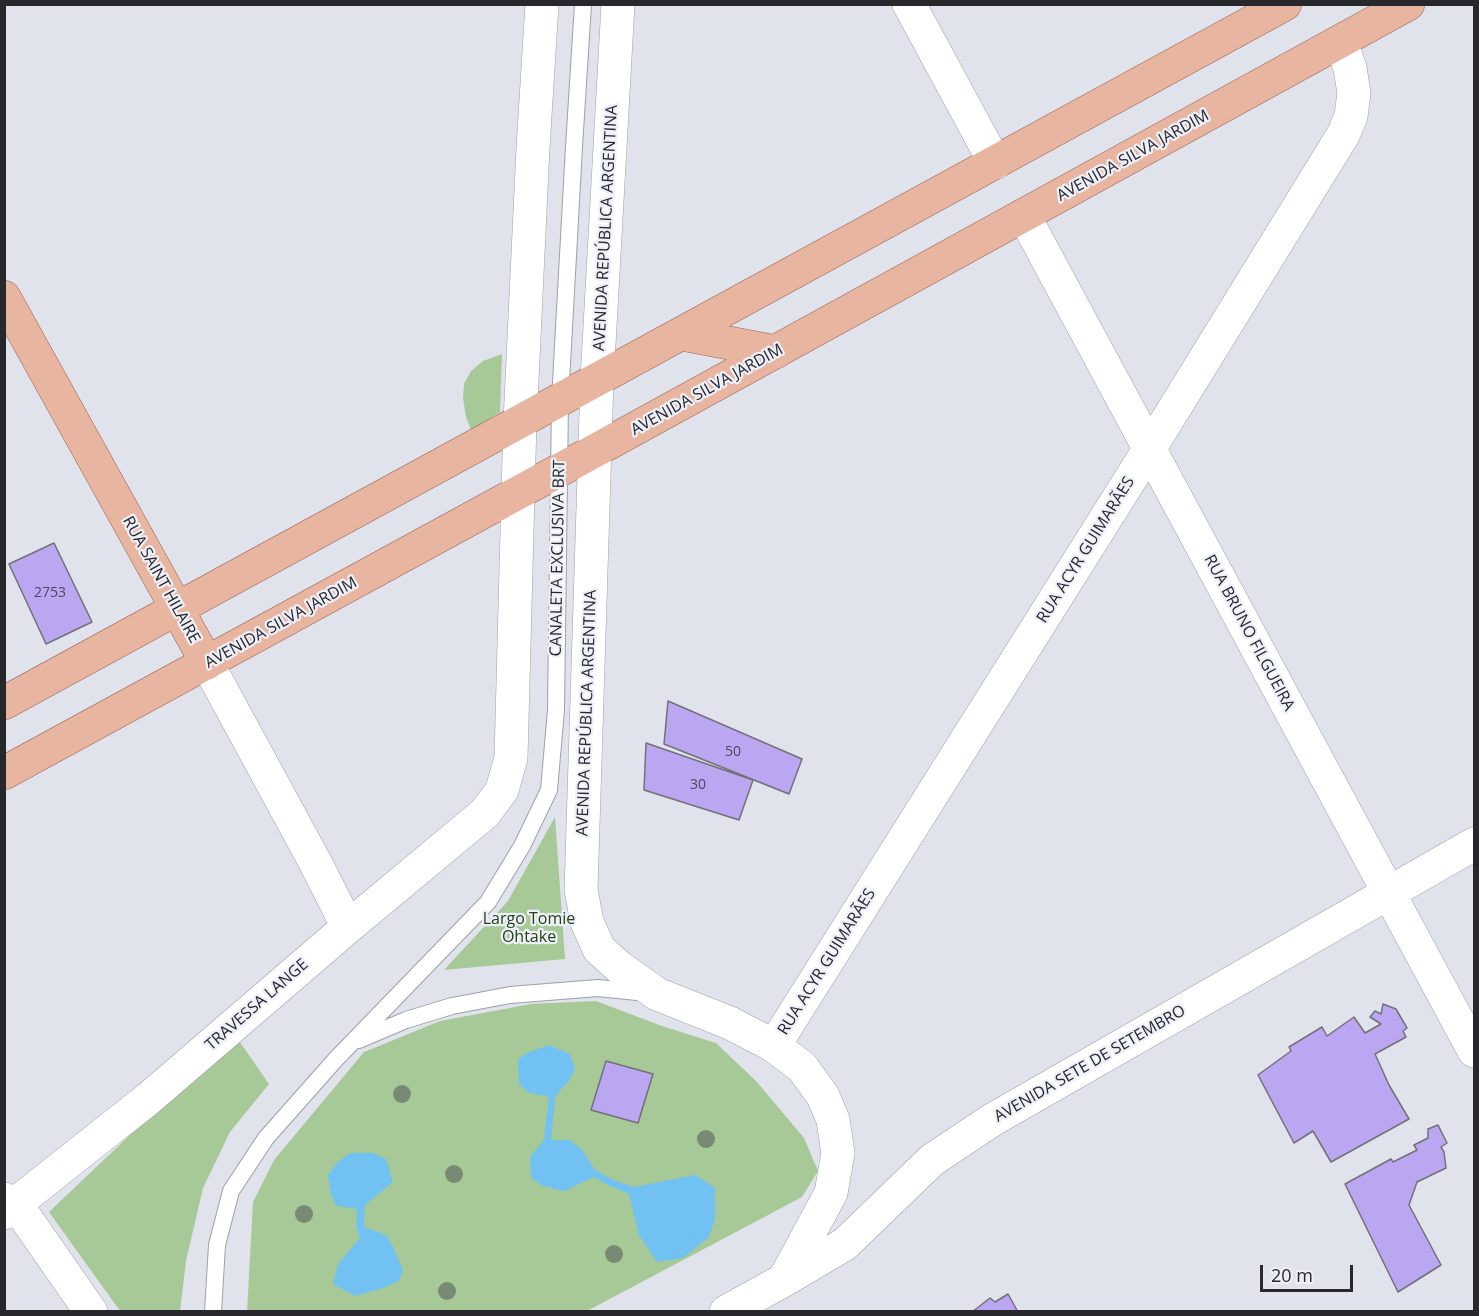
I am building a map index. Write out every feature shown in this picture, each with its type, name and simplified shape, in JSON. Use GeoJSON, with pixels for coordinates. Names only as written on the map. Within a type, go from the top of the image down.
{"type":"FeatureCollection","features":[{"type":"Feature","properties":{"kind":"main road"},"geometry":{"type":"LineString","coordinates":[[4,703],[1285,4]]}},
{"type":"Feature","properties":{"kind":"main road","name":"AVENIDA SILVA JARDIM"},"geometry":{"type":"LineString","coordinates":[[4,773],[594,452],[1408,4]]}},
{"type":"Feature","properties":{"kind":"main road","name":"RUA SAINT HILAIRE"},"geometry":{"type":"LineString","coordinates":[[4,297],[207,663]]}},
{"type":"Feature","properties":{"kind":"main road"},"geometry":{"type":"LineString","coordinates":[[682,334],[776,352]]}},
{"type":"Feature","properties":{"kind":"street"},"geometry":{"type":"LineString","coordinates":[[518,493],[519,422],[532,148],[543,4]]}},
{"type":"Feature","properties":{"kind":"street","name":"AVENIDA REPÚBLICA ARGENTINA"},"geometry":{"type":"LineString","coordinates":[[618,4],[597,380],[581,890],[587,922],[599,949],[619,967],[657,994],[730,1023],[774,1046],[802,1067],[823,1096],[833,1120],[838,1153],[831,1193],[784,1280]]}},
{"type":"Feature","properties":{"kind":"street"},"geometry":{"type":"LineString","coordinates":[[909,4],[995,163]]}},
{"type":"Feature","properties":{"kind":"street","name":"RUA ACYR GUIMARÃES"},"geometry":{"type":"LineString","coordinates":[[774,1046],[1150,448],[1343,135],[1351,116],[1354,93],[1350,68],[1341,42]]}},
{"type":"Feature","properties":{"kind":"street","name":"RUA BRUNO FILGUEIRA"},"geometry":{"type":"LineString","coordinates":[[1024,216],[1474,1051]]}},
{"type":"Feature","properties":{"kind":"street","name":"TRAVESSA LANGE"},"geometry":{"type":"LineString","coordinates":[[8,1205],[148,1099],[485,813],[502,790],[511,758],[518,493]]}},
{"type":"Feature","properties":{"kind":"street","name":"RUA SAINT HILAIRE"},"geometry":{"type":"LineString","coordinates":[[207,663],[348,927]]}},
{"type":"Feature","properties":{"kind":"street","name":"AVENIDA SETE DE SETEMBRO"},"geometry":{"type":"LineString","coordinates":[[726,1311],[845,1244],[932,1160],[992,1120],[1474,844]]}},
{"type":"Feature","properties":{"kind":"street"},"geometry":{"type":"LineString","coordinates":[[8,1205],[91,1311]]}},
{"type":"Feature","properties":{"kind":"lane","name":"CANALETA EXCLUSIVA BRT"},"geometry":{"type":"LineString","coordinates":[[213,1311],[217,1245],[231,1191],[266,1138],[336,1059],[488,902],[522,846],[549,789],[556,710],[560,400],[583,4]]}},
{"type":"Feature","properties":{"kind":"lane","name":"CANALETA EXCLUSIVA BRT"},"geometry":{"type":"LineString","coordinates":[[353,1042],[406,1020],[452,1006],[510,995],[598,988],[657,994]]}},
{"type":"Feature","properties":{"kind":"green space"},"geometry":{"type":"Polygon","coordinates":[[[502,354],[500,412],[471,430],[463,398],[464,384],[471,371],[483,361],[502,354]]]}},
{"type":"Feature","properties":{"kind":"green space","name":"Largo Tomie Ohtake"},"geometry":{"type":"Polygon","coordinates":[[[555,817],[565,959],[444,970],[508,901],[555,817]]]}},
{"type":"Feature","properties":{"kind":"green space"},"geometry":{"type":"Polygon","coordinates":[[[596,1001],[716,1043],[757,1082],[804,1138],[818,1171],[802,1197],[587,1311],[247,1312],[253,1202],[274,1160],[364,1052],[440,1021],[531,1004],[596,1001]]]}},
{"type":"Feature","properties":{"kind":"green space"},"geometry":{"type":"Polygon","coordinates":[[[235,1035],[269,1084],[230,1132],[203,1188],[186,1261],[180,1311],[120,1311],[49,1212],[235,1035]]]}},
{"type":"Feature","properties":{"kind":"water"},"geometry":{"type":"Polygon","coordinates":[[[549,1045],[570,1054],[575,1069],[555,1098],[551,1140],[570,1140],[582,1150],[595,1170],[613,1180],[634,1187],[695,1175],[715,1188],[715,1220],[708,1238],[683,1258],[657,1262],[639,1235],[629,1194],[594,1177],[564,1191],[543,1186],[531,1178],[530,1157],[544,1140],[549,1097],[528,1092],[519,1084],[518,1059],[549,1045]]]}},
{"type":"Feature","properties":{"kind":"water"},"geometry":{"type":"Polygon","coordinates":[[[350,1153],[373,1153],[386,1159],[393,1182],[365,1205],[364,1227],[386,1235],[403,1270],[399,1281],[355,1296],[333,1284],[338,1264],[360,1238],[356,1226],[357,1209],[337,1206],[331,1195],[328,1175],[338,1162],[350,1153]]]}},
{"type":"Feature","properties":{"kind":"building"},"geometry":{"type":"Polygon","coordinates":[[[54,543],[92,622],[46,644],[9,564],[54,543]]]}},
{"type":"Feature","properties":{"kind":"building"},"geometry":{"type":"Polygon","coordinates":[[[668,701],[802,759],[789,794],[664,744],[668,701]]]}},
{"type":"Feature","properties":{"kind":"building"},"geometry":{"type":"Polygon","coordinates":[[[646,743],[753,780],[739,820],[644,790],[646,743]]]}},
{"type":"Feature","properties":{"kind":"building"},"geometry":{"type":"Polygon","coordinates":[[[1383,1004],[1396,1009],[1407,1028],[1403,1031],[1406,1037],[1375,1054],[1389,1085],[1409,1119],[1331,1162],[1313,1131],[1294,1143],[1258,1075],[1291,1051],[1289,1047],[1322,1027],[1327,1036],[1354,1017],[1365,1033],[1381,1024],[1370,1017],[1375,1011],[1381,1014],[1383,1004]]]}},
{"type":"Feature","properties":{"kind":"building"},"geometry":{"type":"Polygon","coordinates":[[[606,1061],[653,1074],[638,1123],[591,1110],[606,1061]]]}},
{"type":"Feature","properties":{"kind":"building"},"geometry":{"type":"Polygon","coordinates":[[[1438,1125],[1447,1143],[1441,1147],[1446,1168],[1417,1182],[1409,1205],[1441,1265],[1398,1292],[1345,1184],[1391,1159],[1393,1162],[1417,1150],[1414,1145],[1428,1138],[1428,1129],[1438,1125]]]}},
{"type":"Feature","properties":{"kind":"building"},"geometry":{"type":"Polygon","coordinates":[[[1008,1294],[1018,1312],[972,1312],[990,1298],[995,1302],[1008,1294]]]}}]}
